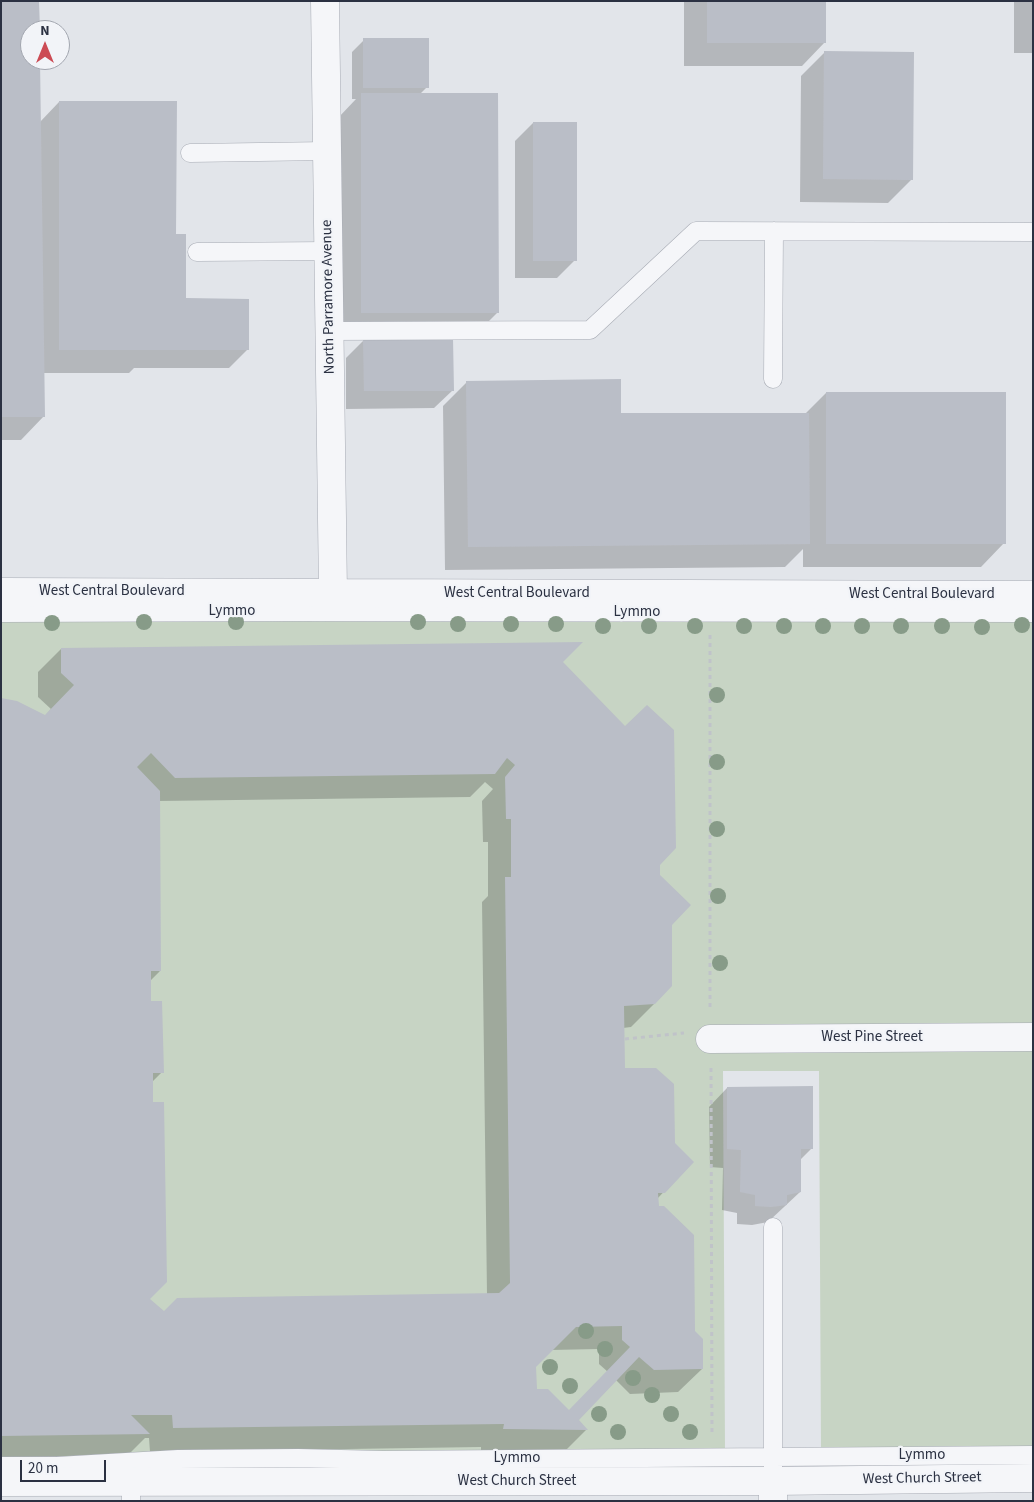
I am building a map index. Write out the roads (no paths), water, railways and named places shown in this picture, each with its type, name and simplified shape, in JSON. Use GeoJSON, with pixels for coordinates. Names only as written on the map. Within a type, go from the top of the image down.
{"type":"FeatureCollection","features":[{"type":"Feature","properties":{"kind":"street","name":"North Parramore Avenue"},"geometry":{"type":"LineString","coordinates":[[325,1],[333,593]]}},
{"type":"Feature","properties":{"kind":"street","name":"West Central Boulevard"},"geometry":{"type":"LineString","coordinates":[[1,592],[1033,596]]}},
{"type":"Feature","properties":{"kind":"street","name":"West Pine Street"},"geometry":{"type":"LineString","coordinates":[[701,1035],[1033,1036]]}},
{"type":"Feature","properties":{"kind":"street","name":"West Church Street"},"geometry":{"type":"LineString","coordinates":[[1,1482],[131,1491],[343,1491],[773,1479],[1033,1478]]}},
{"type":"Feature","properties":{"kind":"lane"},"geometry":{"type":"LineString","coordinates":[[190,153],[327,151]]}},
{"type":"Feature","properties":{"kind":"lane"},"geometry":{"type":"LineString","coordinates":[[330,331],[590,330],[696,232],[1033,232]]}},
{"type":"Feature","properties":{"kind":"lane"},"geometry":{"type":"LineString","coordinates":[[773,379],[774,232]]}},
{"type":"Feature","properties":{"kind":"lane"},"geometry":{"type":"LineString","coordinates":[[196,252],[329,251]]}},
{"type":"Feature","properties":{"kind":"lane","name":"Lymmo"},"geometry":{"type":"LineString","coordinates":[[1,613],[1033,613]]}},
{"type":"Feature","properties":{"kind":"lane"},"geometry":{"type":"LineString","coordinates":[[773,1227],[773,1479]]}},
{"type":"Feature","properties":{"kind":"lane","name":"Lymmo"},"geometry":{"type":"LineString","coordinates":[[1,1466],[57,1466],[178,1459],[298,1458],[393,1460],[773,1479],[1033,1455]]}}]}
